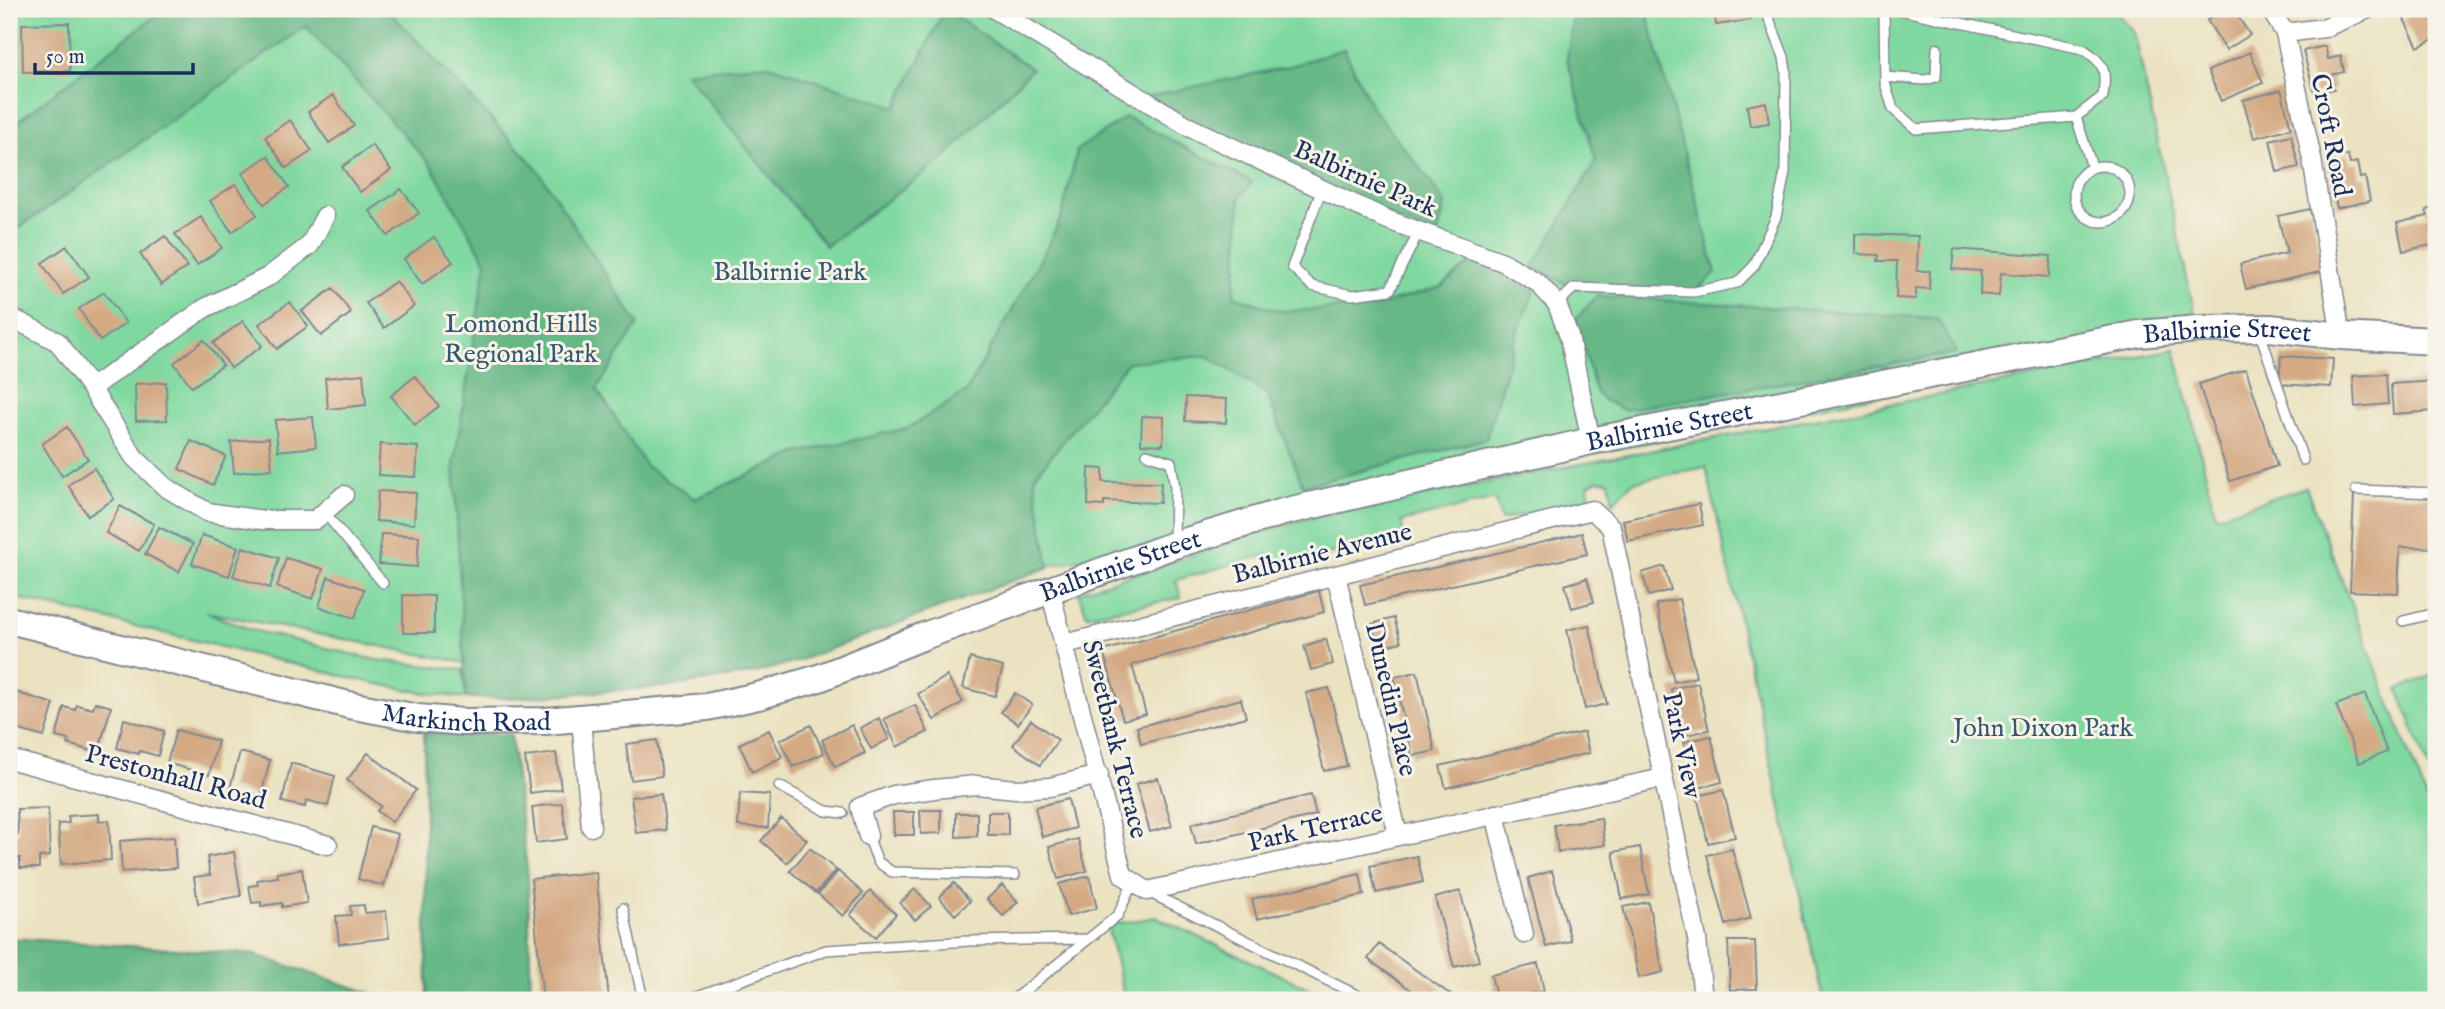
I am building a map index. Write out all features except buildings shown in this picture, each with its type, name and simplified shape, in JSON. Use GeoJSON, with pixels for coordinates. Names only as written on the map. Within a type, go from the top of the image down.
{"type":"FeatureCollection","features":[{"type":"Feature","properties":{"kind":"main road","name":"Balbirnie Street"},"geometry":{"type":"LineString","coordinates":[[924,636],[1174,545],[1283,512],[1591,440],[2139,334],[2258,328],[2436,341]]}},
{"type":"Feature","properties":{"kind":"main road","name":"Markinch Road"},"geometry":{"type":"LineString","coordinates":[[9,620],[349,705],[406,716],[463,722],[581,720],[707,707],[758,696],[819,678],[924,636]]}},
{"type":"Feature","properties":{"kind":"street","name":"Balbirnie Park"},"geometry":{"type":"LineString","coordinates":[[994,9],[1191,128],[1388,220],[1503,262],[1538,283],[1557,304],[1569,336],[1591,440]]}},
{"type":"Feature","properties":{"kind":"street","name":"Croft Road"},"geometry":{"type":"LineString","coordinates":[[2270,9],[2285,33],[2312,159],[2341,336]]}},
{"type":"Feature","properties":{"kind":"street"},"geometry":{"type":"LineString","coordinates":[[2285,33],[2324,28],[2368,9]]}},
{"type":"Feature","properties":{"kind":"street"},"geometry":{"type":"LineString","coordinates":[[91,388],[205,308],[268,277],[310,245],[325,216]]}},
{"type":"Feature","properties":{"kind":"street"},"geometry":{"type":"LineString","coordinates":[[9,319],[58,342],[91,388],[134,457],[165,487],[207,512],[262,520],[314,520],[344,495]]}},
{"type":"Feature","properties":{"kind":"street","name":"Balbirnie Avenue"},"geometry":{"type":"LineString","coordinates":[[1065,644],[1592,510]]}},
{"type":"Feature","properties":{"kind":"street","name":"Park View"},"geometry":{"type":"LineString","coordinates":[[1592,510],[1611,527],[1697,939],[1701,1000]]}},
{"type":"Feature","properties":{"kind":"street","name":"Dunedin Place"},"geometry":{"type":"LineString","coordinates":[[1336,575],[1398,835]]}},
{"type":"Feature","properties":{"kind":"street","name":"Sweetbank Terrace"},"geometry":{"type":"LineString","coordinates":[[1049,590],[1124,875],[1140,887]]}},
{"type":"Feature","properties":{"kind":"street"},"geometry":{"type":"LineString","coordinates":[[581,720],[591,827]]}},
{"type":"Feature","properties":{"kind":"street","name":"Prestonhall Road"},"geometry":{"type":"LineString","coordinates":[[9,759],[328,845]]}},
{"type":"Feature","properties":{"kind":"street"},"geometry":{"type":"LineString","coordinates":[[868,836],[851,810],[894,795],[976,785],[1016,789],[1050,787],[1098,775]]}},
{"type":"Feature","properties":{"kind":"street","name":"Park Terrace"},"geometry":{"type":"LineString","coordinates":[[1140,887],[1663,778]]}},
{"type":"Feature","properties":{"kind":"street"},"geometry":{"type":"LineString","coordinates":[[1495,814],[1524,934]]}},
{"type":"Feature","properties":{"kind":"lane"},"geometry":{"type":"LineString","coordinates":[[1557,304],[1574,289],[1694,292],[1737,283],[1754,266],[1776,217],[1785,172],[1786,71],[1784,57],[1768,16],[1769,9]]}},
{"type":"Feature","properties":{"kind":"lane"},"geometry":{"type":"LineString","coordinates":[[1884,9],[1885,77],[1893,109],[1916,129],[2076,117],[2103,96],[2105,74],[2099,59],[2083,49],[1902,9]]}},
{"type":"Feature","properties":{"kind":"lane"},"geometry":{"type":"LineString","coordinates":[[1885,77],[1925,80],[1936,77],[1937,48]]}},
{"type":"Feature","properties":{"kind":"lane"},"geometry":{"type":"LineString","coordinates":[[2076,117],[2092,167]]}},
{"type":"Feature","properties":{"kind":"lane"},"geometry":{"type":"LineString","coordinates":[[2092,167],[2110,167],[2119,172],[2129,187],[2128,206],[2123,214],[2106,222],[2097,222],[2081,214],[2073,197],[2077,179],[2092,167]]}},
{"type":"Feature","properties":{"kind":"lane"},"geometry":{"type":"LineString","coordinates":[[1322,189],[1292,267],[1312,286],[1352,295],[1390,290],[1419,231]]}},
{"type":"Feature","properties":{"kind":"lane"},"geometry":{"type":"LineString","coordinates":[[2258,328],[2304,460]]}},
{"type":"Feature","properties":{"kind":"lane"},"geometry":{"type":"LineString","coordinates":[[1147,454],[1171,462],[1175,488],[1174,545]]}},
{"type":"Feature","properties":{"kind":"lane"},"geometry":{"type":"LineString","coordinates":[[2356,490],[2436,493]]}},
{"type":"Feature","properties":{"kind":"lane"},"geometry":{"type":"LineString","coordinates":[[324,512],[383,583]]}},
{"type":"Feature","properties":{"kind":"lane"},"geometry":{"type":"LineString","coordinates":[[2403,621],[2436,613]]}},
{"type":"Feature","properties":{"kind":"lane"},"geometry":{"type":"LineString","coordinates":[[779,786],[826,811],[851,810]]}},
{"type":"Feature","properties":{"kind":"lane"},"geometry":{"type":"LineString","coordinates":[[868,836],[878,862],[892,872],[1015,875]]}},
{"type":"Feature","properties":{"kind":"lane"},"geometry":{"type":"LineString","coordinates":[[1013,1000],[1118,915],[1140,887],[1367,1000]]}},
{"type":"Feature","properties":{"kind":"lane"},"geometry":{"type":"LineString","coordinates":[[622,908],[643,1000]]}},
{"type":"Feature","properties":{"kind":"lane"},"geometry":{"type":"LineString","coordinates":[[686,1000],[826,950],[1087,939]]}},
{"type":"Feature","properties":{"kind":"green space","name":"Lomond Hills Regional Park"},"geometry":{"type":"Polygon","coordinates":[[[9,9],[2112,9],[2134,31],[2198,329],[522,674],[206,612],[252,630],[376,660],[463,670],[466,698],[425,693],[368,682],[9,596],[9,9]]]}},
{"type":"Feature","properties":{"kind":"green space"},"geometry":{"type":"Polygon","coordinates":[[[164,9],[387,9],[536,167],[638,324],[597,389],[646,466],[695,499],[797,453],[908,428],[966,392],[1062,216],[1077,150],[1126,117],[1252,182],[1240,198],[1234,296],[1279,311],[1373,307],[1441,287],[1481,254],[1538,283],[1518,330],[1486,439],[1303,486],[1267,394],[1208,356],[1128,362],[1034,477],[1049,567],[798,661],[755,673],[675,686],[514,698],[466,698],[454,464],[486,262],[430,164],[306,26],[9,235],[9,128],[164,9]]]}},
{"type":"Feature","properties":{"kind":"green space"},"geometry":{"type":"Polygon","coordinates":[[[945,9],[1032,69],[944,158],[826,246],[685,72],[766,64],[896,107],[945,9]]]}},
{"type":"Feature","properties":{"kind":"green space"},"geometry":{"type":"Polygon","coordinates":[[[1574,9],[1646,9],[1716,273],[1694,292],[1574,288],[1533,267],[1596,161],[1567,59],[1574,9]]]}},
{"type":"Feature","properties":{"kind":"green space"},"geometry":{"type":"Polygon","coordinates":[[[1344,49],[1373,109],[1428,178],[1445,204],[1437,238],[1141,98],[1287,67],[1344,49]]]}},
{"type":"Feature","properties":{"kind":"green space"},"geometry":{"type":"Polygon","coordinates":[[[1597,296],[1937,318],[1957,353],[1624,410],[1605,401],[1596,393],[1576,319],[1597,296]]]}},
{"type":"Feature","properties":{"kind":"green space","name":"John Dixon Park"},"geometry":{"type":"Polygon","coordinates":[[[2175,349],[2216,516],[2306,487],[2436,823],[2436,1000],[1823,1000],[1706,467],[1633,482],[1613,503],[1609,481],[1598,480],[1588,485],[1590,499],[1501,520],[1495,499],[1401,522],[1405,536],[1327,554],[1272,572],[1269,554],[1176,580],[1181,598],[1087,615],[1078,592],[1283,525],[1329,513],[2175,349]]]}},
{"type":"Feature","properties":{"kind":"green space"},"geometry":{"type":"Polygon","coordinates":[[[2436,674],[2436,770],[2430,772],[2398,689],[2436,674]]]}},
{"type":"Feature","properties":{"kind":"green space"},"geometry":{"type":"Polygon","coordinates":[[[424,732],[511,735],[528,877],[531,1000],[427,1000],[424,732]]]}},
{"type":"Feature","properties":{"kind":"green space"},"geometry":{"type":"Polygon","coordinates":[[[1156,917],[1334,1000],[1125,1000],[1107,925],[1156,917]]]}},
{"type":"Feature","properties":{"kind":"green space"},"geometry":{"type":"Polygon","coordinates":[[[9,938],[252,954],[392,1000],[9,1000],[9,938]]]}}]}
